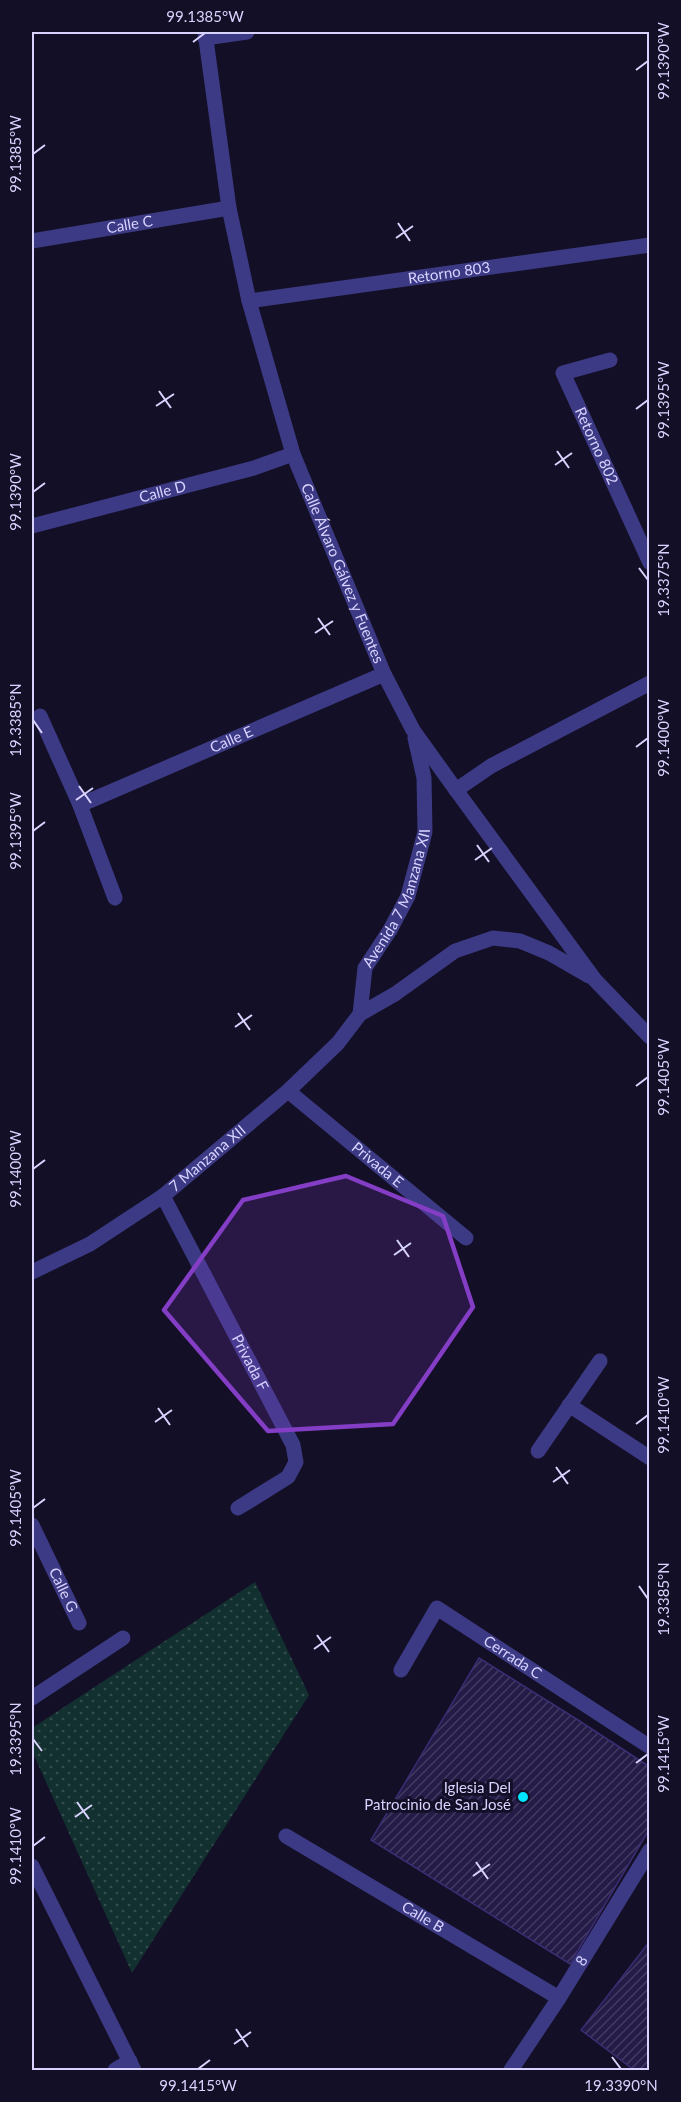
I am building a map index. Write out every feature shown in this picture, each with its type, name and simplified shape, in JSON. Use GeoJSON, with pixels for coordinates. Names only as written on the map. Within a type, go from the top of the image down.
{"type":"FeatureCollection","features":[{"type":"Feature","properties":{"kind":"street"},"geometry":{"type":"LineString","coordinates":[[205,35],[248,32]]}},
{"type":"Feature","properties":{"kind":"street","name":"Calle Álvaro Gálvez y Fuentes"},"geometry":{"type":"LineString","coordinates":[[205,35],[229,208],[249,301],[293,454],[384,674],[413,730],[456,790],[596,980],[650,1038]]}},
{"type":"Feature","properties":{"kind":"street","name":"Calle C"},"geometry":{"type":"LineString","coordinates":[[32,241],[229,208]]}},
{"type":"Feature","properties":{"kind":"street","name":"Retorno 803"},"geometry":{"type":"LineString","coordinates":[[249,301],[650,245]]}},
{"type":"Feature","properties":{"kind":"street","name":"Retorno 802"},"geometry":{"type":"LineString","coordinates":[[610,360],[563,373],[650,563]]}},
{"type":"Feature","properties":{"kind":"street","name":"Calle D"},"geometry":{"type":"LineString","coordinates":[[32,526],[254,468],[293,454]]}},
{"type":"Feature","properties":{"kind":"street","name":"Calle E"},"geometry":{"type":"LineString","coordinates":[[80,805],[384,674]]}},
{"type":"Feature","properties":{"kind":"street"},"geometry":{"type":"LineString","coordinates":[[456,790],[491,766],[650,683]]}},
{"type":"Feature","properties":{"kind":"street"},"geometry":{"type":"LineString","coordinates":[[40,716],[80,805],[115,898]]}},
{"type":"Feature","properties":{"kind":"street","name":"Avenida 7 Manzana XII"},"geometry":{"type":"LineString","coordinates":[[360,1014],[366,968],[408,896],[425,832],[424,778],[413,730]]}},
{"type":"Feature","properties":{"kind":"street"},"geometry":{"type":"LineString","coordinates":[[360,1014],[395,994],[455,951],[493,938],[520,941],[549,953],[596,980]]}},
{"type":"Feature","properties":{"kind":"street","name":"7 Manzana XII"},"geometry":{"type":"LineString","coordinates":[[32,1272],[90,1244],[163,1196],[288,1091],[338,1043],[360,1014]]}},
{"type":"Feature","properties":{"kind":"street","name":"Privada E"},"geometry":{"type":"LineString","coordinates":[[288,1091],[466,1238]]}},
{"type":"Feature","properties":{"kind":"street","name":"Privada F"},"geometry":{"type":"LineString","coordinates":[[163,1196],[293,1445],[296,1462],[288,1477],[238,1508]]}},
{"type":"Feature","properties":{"kind":"street"},"geometry":{"type":"LineString","coordinates":[[538,1451],[600,1360]]}},
{"type":"Feature","properties":{"kind":"street"},"geometry":{"type":"LineString","coordinates":[[568,1405],[650,1458]]}},
{"type":"Feature","properties":{"kind":"street","name":"Calle G"},"geometry":{"type":"LineString","coordinates":[[32,1525],[79,1623]]}},
{"type":"Feature","properties":{"kind":"street","name":"Cerrada C"},"geometry":{"type":"LineString","coordinates":[[401,1670],[437,1608],[650,1747]]}},
{"type":"Feature","properties":{"kind":"street"},"geometry":{"type":"LineString","coordinates":[[32,1698],[123,1638]]}},
{"type":"Feature","properties":{"kind":"street","name":"Calle B"},"geometry":{"type":"LineString","coordinates":[[286,1836],[559,1998]]}},
{"type":"Feature","properties":{"kind":"street","name":"8"},"geometry":{"type":"LineString","coordinates":[[511,2070],[559,1998],[650,1850]]}},
{"type":"Feature","properties":{"kind":"street"},"geometry":{"type":"LineString","coordinates":[[32,1866],[132,2066]]}},
{"type":"Feature","properties":{"kind":"street"},"geometry":{"type":"LineString","coordinates":[[115,2070],[132,2066],[145,2070]]}},
{"type":"Feature","properties":{"kind":"highlighted area"},"geometry":{"type":"Polygon","coordinates":[[[346,1176],[443,1216],[473,1307],[393,1424],[268,1431],[164,1310],[243,1200],[346,1176]]]}},
{"type":"Feature","properties":{"kind":"green space"},"geometry":{"type":"Polygon","coordinates":[[[255,1582],[309,1695],[132,1973],[32,1751],[32,1728],[255,1582]]]}},
{"type":"Feature","properties":{"kind":"building","name":"Iglesia Del Patrocinio de San José"},"geometry":{"type":"Polygon","coordinates":[[[479,1658],[650,1767],[650,1828],[570,1964],[371,1840],[479,1658]]]}},
{"type":"Feature","properties":{"kind":"building"},"geometry":{"type":"Polygon","coordinates":[[[650,1941],[650,2070],[634,2070],[581,2030],[650,1941]]]}},
{"type":"Feature","properties":{"kind":"place","name":"Iglesia Del Patrocinio de San José"},"geometry":{"type":"Point","coordinates":[523,1797]}}]}
